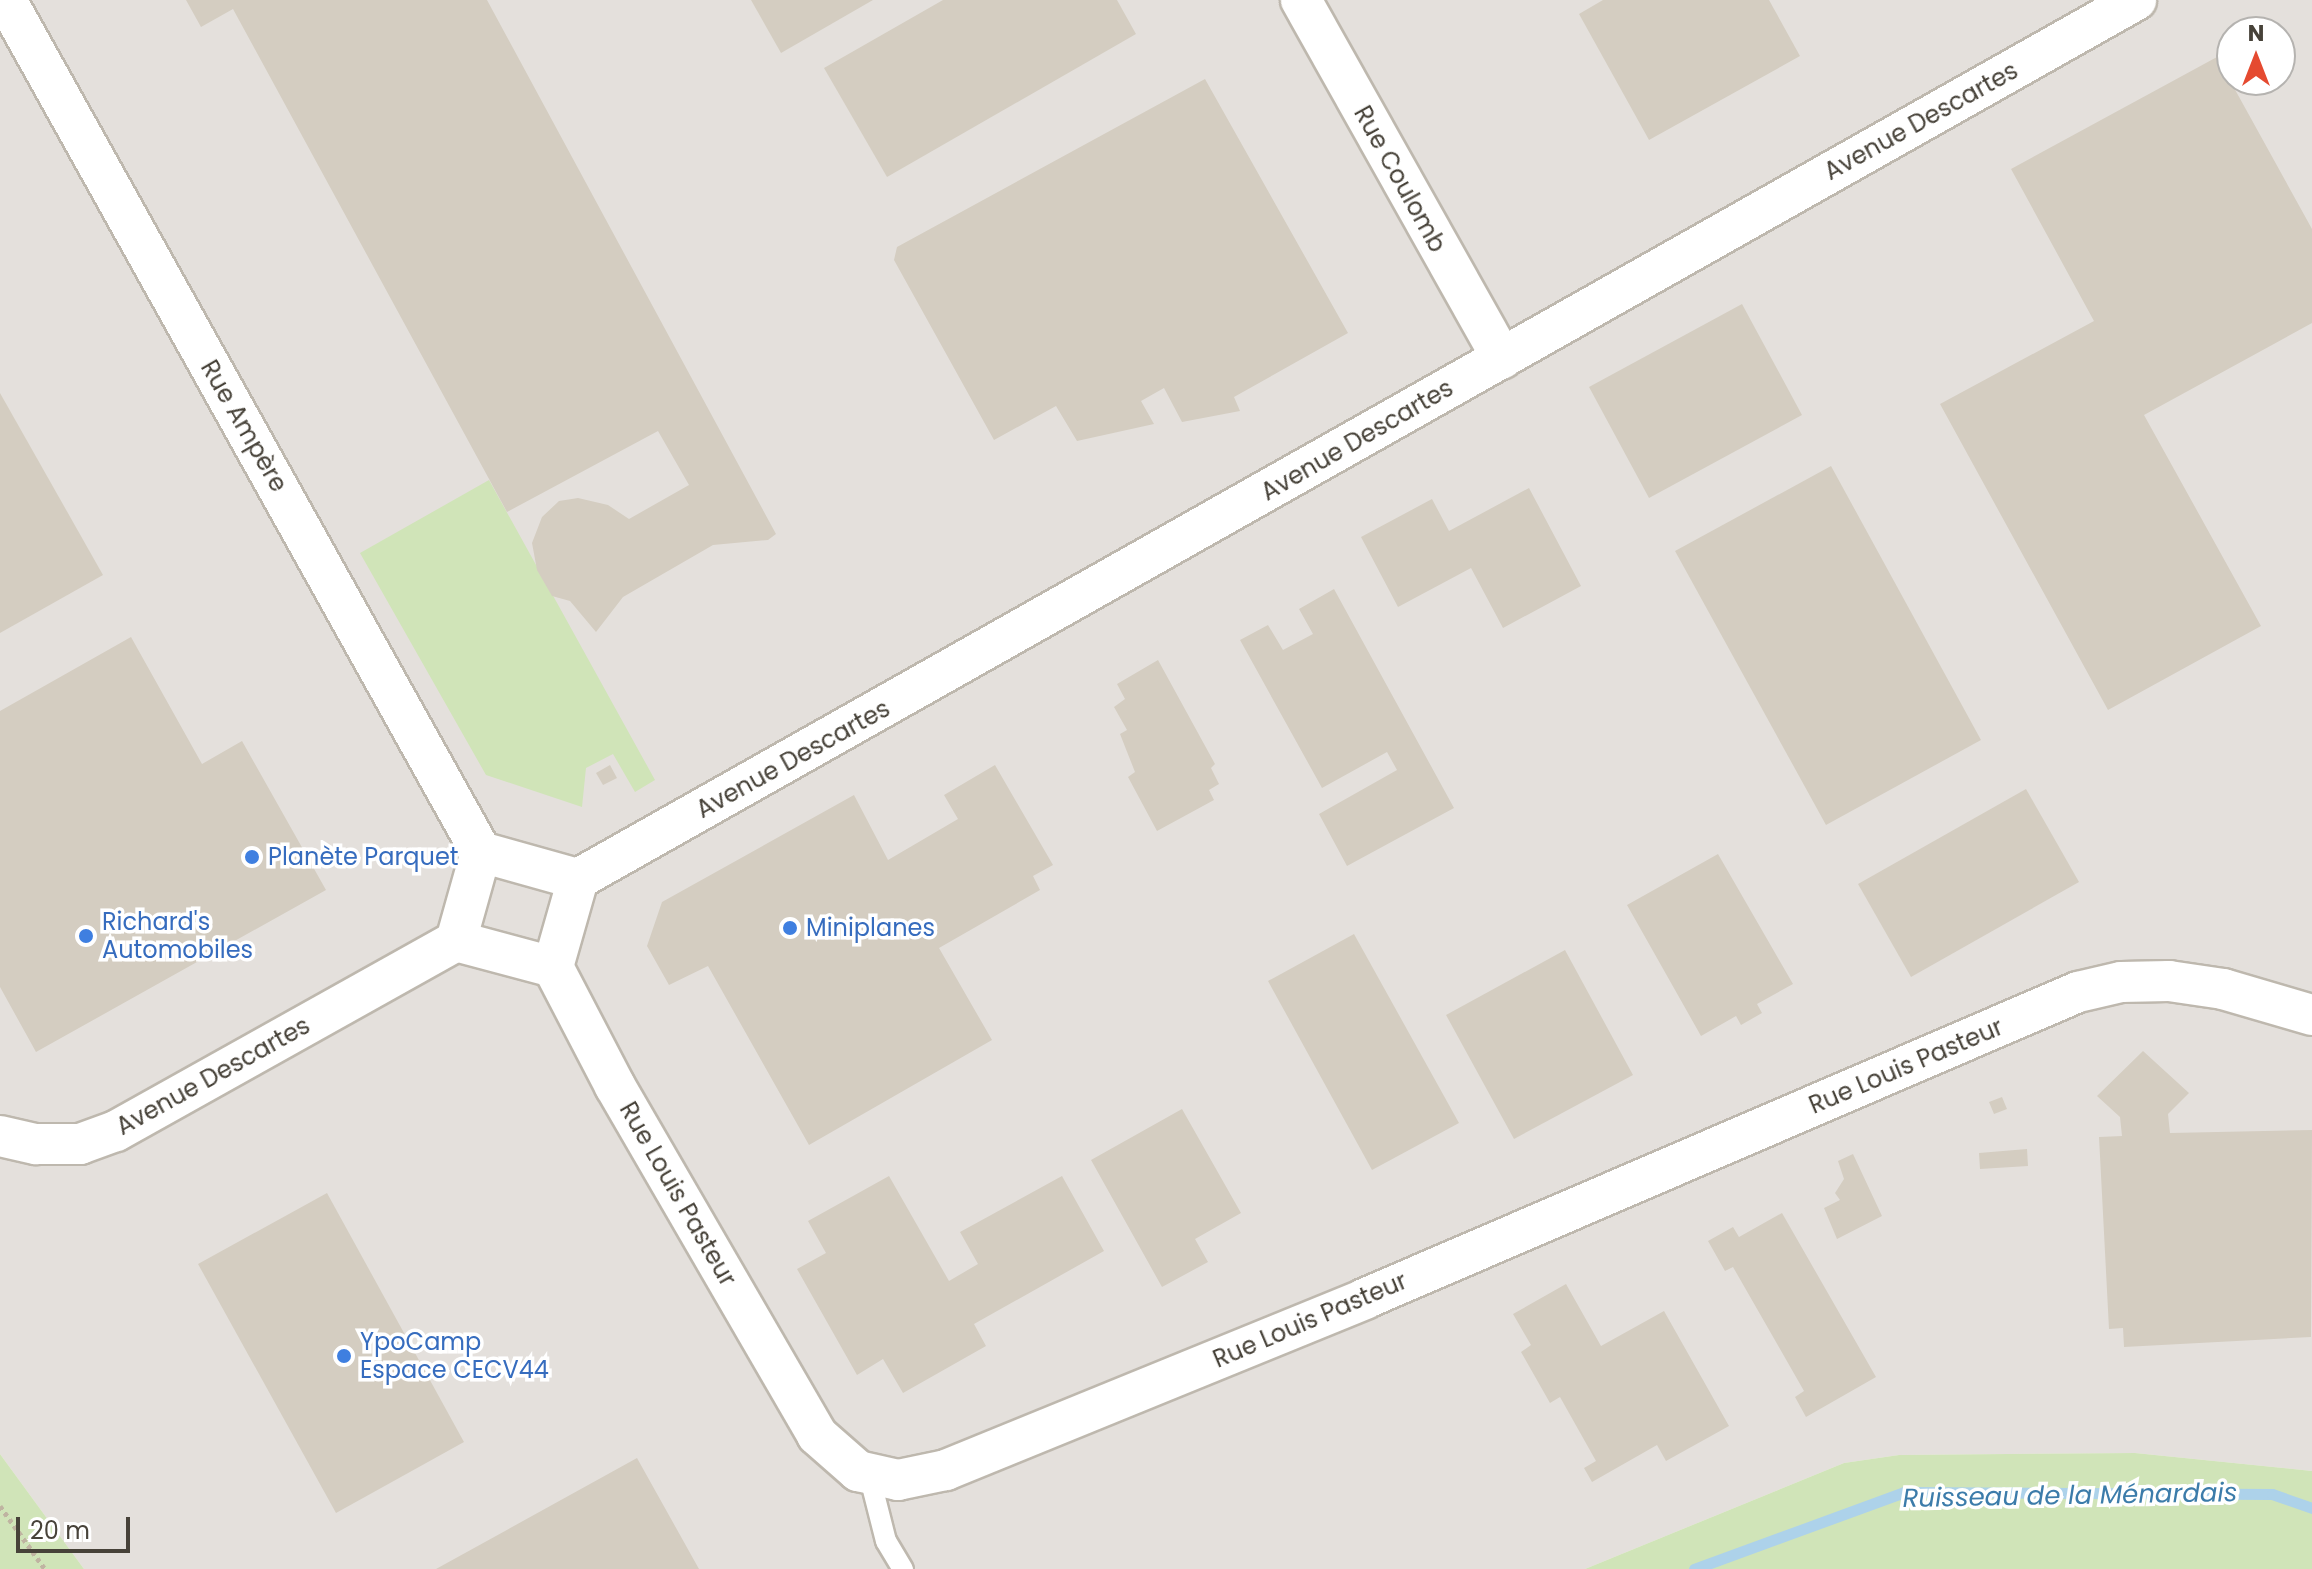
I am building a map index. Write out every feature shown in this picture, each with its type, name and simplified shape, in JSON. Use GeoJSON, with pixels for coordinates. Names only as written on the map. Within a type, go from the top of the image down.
{"type":"FeatureCollection","features":[{"type":"Feature","properties":{"kind":"street","name":"Rue Ampère"},"geometry":{"type":"LineString","coordinates":[[6,0],[481,852]]}},
{"type":"Feature","properties":{"kind":"street","name":"Rue Coulomb"},"geometry":{"type":"LineString","coordinates":[[1301,0],[1502,358]]}},
{"type":"Feature","properties":{"kind":"street","name":"Avenue Descartes"},"geometry":{"type":"LineString","coordinates":[[578,879],[2136,0]]}},
{"type":"Feature","properties":{"kind":"street"},"geometry":{"type":"LineString","coordinates":[[481,852],[578,879],[553,967],[456,941],[481,852]]}},
{"type":"Feature","properties":{"kind":"street","name":"Avenue Descartes"},"geometry":{"type":"LineString","coordinates":[[0,1136],[36,1144],[80,1144],[116,1131],[456,941]]}},
{"type":"Feature","properties":{"kind":"street","name":"Rue Louis Pasteur"},"geometry":{"type":"LineString","coordinates":[[553,967],[615,1086],[817,1435],[858,1471],[898,1480],[946,1470],[1364,1299],[2078,992],[2121,982],[2169,981],[2223,989],[2312,1015]]}},
{"type":"Feature","properties":{"kind":"lane"},"geometry":{"type":"LineString","coordinates":[[869,1474],[886,1541],[903,1569]]}},
{"type":"Feature","properties":{"kind":"path"},"geometry":{"type":"LineString","coordinates":[[0,1506],[45,1569]]}},
{"type":"Feature","properties":{"kind":"shaded area"},"geometry":{"type":"Polygon","coordinates":[[[0,0],[2312,0],[2312,1471],[2135,1453],[1899,1455],[1844,1463],[1585,1569],[84,1569],[0,1454],[0,0]]]}},
{"type":"Feature","properties":{"kind":"green space"},"geometry":{"type":"Polygon","coordinates":[[[489,480],[655,780],[635,792],[613,754],[586,768],[582,807],[486,775],[360,553],[489,480]]]}},
{"type":"Feature","properties":{"kind":"green space"},"geometry":{"type":"Polygon","coordinates":[[[2135,1453],[2312,1471],[2312,1569],[1585,1569],[1844,1463],[1899,1455],[2135,1453]]]}},
{"type":"Feature","properties":{"kind":"green space"},"geometry":{"type":"Polygon","coordinates":[[[0,1454],[84,1569],[0,1569],[0,1454]]]}},
{"type":"Feature","properties":{"kind":"building"},"geometry":{"type":"Polygon","coordinates":[[[186,0],[487,0],[776,534],[768,540],[713,545],[623,597],[596,632],[570,601],[552,596],[537,570],[532,543],[542,517],[559,501],[578,498],[608,505],[629,519],[689,485],[658,431],[507,512],[233,9],[201,27],[186,0]]]}},
{"type":"Feature","properties":{"kind":"building"},"geometry":{"type":"Polygon","coordinates":[[[751,0],[873,0],[781,53],[751,0]]]}},
{"type":"Feature","properties":{"kind":"building"},"geometry":{"type":"Polygon","coordinates":[[[943,0],[1117,0],[1136,34],[887,177],[824,68],[943,0]]]}},
{"type":"Feature","properties":{"kind":"building"},"geometry":{"type":"Polygon","coordinates":[[[1603,0],[1769,0],[1800,56],[1649,140],[1579,14],[1603,0]]]}},
{"type":"Feature","properties":{"kind":"building"},"geometry":{"type":"Polygon","coordinates":[[[2216,58],[2216,96],[2239,96],[2312,229],[2312,323],[2144,415],[2261,626],[2108,710],[1940,404],[2094,321],[2011,169],[2216,58]]]}},
{"type":"Feature","properties":{"kind":"building"},"geometry":{"type":"Polygon","coordinates":[[[1205,79],[1348,333],[1234,397],[1240,411],[1182,422],[1164,388],[1141,401],[1154,424],[1077,441],[1056,406],[994,440],[894,260],[897,247],[1205,79]]]}},
{"type":"Feature","properties":{"kind":"building"},"geometry":{"type":"Polygon","coordinates":[[[1742,304],[1802,415],[1649,498],[1589,387],[1742,304]]]}},
{"type":"Feature","properties":{"kind":"building"},"geometry":{"type":"Polygon","coordinates":[[[0,393],[103,575],[0,633],[0,393]]]}},
{"type":"Feature","properties":{"kind":"building"},"geometry":{"type":"Polygon","coordinates":[[[1831,466],[1981,740],[1826,825],[1675,551],[1831,466]]]}},
{"type":"Feature","properties":{"kind":"building"},"geometry":{"type":"Polygon","coordinates":[[[1529,488],[1581,586],[1503,628],[1471,568],[1398,607],[1361,537],[1432,499],[1449,531],[1529,488]]]}},
{"type":"Feature","properties":{"kind":"building"},"geometry":{"type":"Polygon","coordinates":[[[1334,589],[1454,808],[1347,866],[1319,814],[1397,770],[1387,752],[1322,788],[1240,640],[1268,625],[1283,650],[1313,634],[1299,609],[1334,589]]]}},
{"type":"Feature","properties":{"kind":"building"},"geometry":{"type":"Polygon","coordinates":[[[131,637],[202,764],[242,741],[326,890],[36,1052],[0,987],[0,711],[131,637]]]}},
{"type":"Feature","properties":{"kind":"building"},"geometry":{"type":"Polygon","coordinates":[[[1158,660],[1215,764],[1211,768],[1219,784],[1209,790],[1214,800],[1157,831],[1128,777],[1135,772],[1120,734],[1127,730],[1114,707],[1125,699],[1117,684],[1158,660]]]}},
{"type":"Feature","properties":{"kind":"building"},"geometry":{"type":"Polygon","coordinates":[[[610,765],[617,778],[603,785],[596,773],[610,765]]]}},
{"type":"Feature","properties":{"kind":"building"},"geometry":{"type":"Polygon","coordinates":[[[995,765],[1053,865],[1033,876],[1040,890],[939,948],[992,1040],[809,1145],[708,966],[669,985],[647,946],[662,902],[854,795],[888,860],[958,819],[944,795],[995,765]]]}},
{"type":"Feature","properties":{"kind":"building"},"geometry":{"type":"Polygon","coordinates":[[[2026,789],[2079,882],[1911,977],[1858,884],[2026,789]]]}},
{"type":"Feature","properties":{"kind":"building"},"geometry":{"type":"Polygon","coordinates":[[[1718,854],[1793,984],[1757,1004],[1762,1013],[1741,1025],[1736,1016],[1701,1036],[1627,905],[1718,854]]]}},
{"type":"Feature","properties":{"kind":"building"},"geometry":{"type":"Polygon","coordinates":[[[1354,934],[1459,1123],[1372,1170],[1268,981],[1354,934]]]}},
{"type":"Feature","properties":{"kind":"building"},"geometry":{"type":"Polygon","coordinates":[[[1565,950],[1633,1075],[1514,1139],[1446,1015],[1565,950]]]}},
{"type":"Feature","properties":{"kind":"building"},"geometry":{"type":"Polygon","coordinates":[[[2143,1051],[2189,1093],[2168,1114],[2170,1133],[2312,1130],[2311,1337],[2124,1347],[2123,1328],[2109,1329],[2099,1137],[2122,1136],[2120,1117],[2097,1096],[2143,1051]]]}},
{"type":"Feature","properties":{"kind":"building"},"geometry":{"type":"Polygon","coordinates":[[[2002,1097],[2007,1109],[1994,1114],[1989,1102],[2002,1097]]]}},
{"type":"Feature","properties":{"kind":"building"},"geometry":{"type":"Polygon","coordinates":[[[1182,1109],[1241,1213],[1195,1239],[1208,1262],[1162,1287],[1091,1160],[1182,1109]]]}},
{"type":"Feature","properties":{"kind":"building"},"geometry":{"type":"Polygon","coordinates":[[[2027,1149],[2028,1166],[1980,1169],[1979,1153],[2027,1149]]]}},
{"type":"Feature","properties":{"kind":"building"},"geometry":{"type":"Polygon","coordinates":[[[1853,1154],[1882,1216],[1837,1239],[1824,1208],[1840,1200],[1835,1193],[1844,1179],[1838,1161],[1853,1154]]]}},
{"type":"Feature","properties":{"kind":"building"},"geometry":{"type":"Polygon","coordinates":[[[889,1176],[949,1281],[978,1264],[960,1232],[1062,1176],[1104,1251],[974,1324],[986,1346],[903,1393],[883,1359],[857,1375],[797,1269],[826,1253],[808,1221],[889,1176]]]}},
{"type":"Feature","properties":{"kind":"building"},"geometry":{"type":"Polygon","coordinates":[[[327,1193],[464,1442],[336,1513],[198,1264],[327,1193]]]}},
{"type":"Feature","properties":{"kind":"building"},"geometry":{"type":"Polygon","coordinates":[[[1782,1213],[1876,1377],[1806,1417],[1795,1397],[1804,1391],[1733,1267],[1725,1271],[1708,1241],[1733,1227],[1739,1237],[1782,1213]]]}},
{"type":"Feature","properties":{"kind":"building"},"geometry":{"type":"Polygon","coordinates":[[[1566,1284],[1601,1346],[1664,1311],[1729,1426],[1666,1461],[1657,1445],[1592,1482],[1584,1468],[1596,1461],[1560,1397],[1550,1403],[1521,1352],[1531,1345],[1513,1314],[1566,1284]]]}},
{"type":"Feature","properties":{"kind":"building"},"geometry":{"type":"Polygon","coordinates":[[[637,1458],[699,1569],[436,1569],[599,1479],[637,1458]]]}},
{"type":"Feature","properties":{"kind":"waterway","name":"Ruisseau de la Ménardais"},"geometry":{"type":"LineString","coordinates":[[1694,1569],[1904,1492],[2272,1494],[2312,1508]]}},
{"type":"Feature","properties":{"kind":"place","name":"Planète Parquet"},"geometry":{"type":"Point","coordinates":[252,857]}},
{"type":"Feature","properties":{"kind":"place","name":"Miniplanes"},"geometry":{"type":"Point","coordinates":[790,928]}},
{"type":"Feature","properties":{"kind":"place","name":"Richard's Automobiles"},"geometry":{"type":"Point","coordinates":[86,936]}},
{"type":"Feature","properties":{"kind":"place","name":"YpoCamp Espace CECV44"},"geometry":{"type":"Point","coordinates":[344,1356]}}]}
